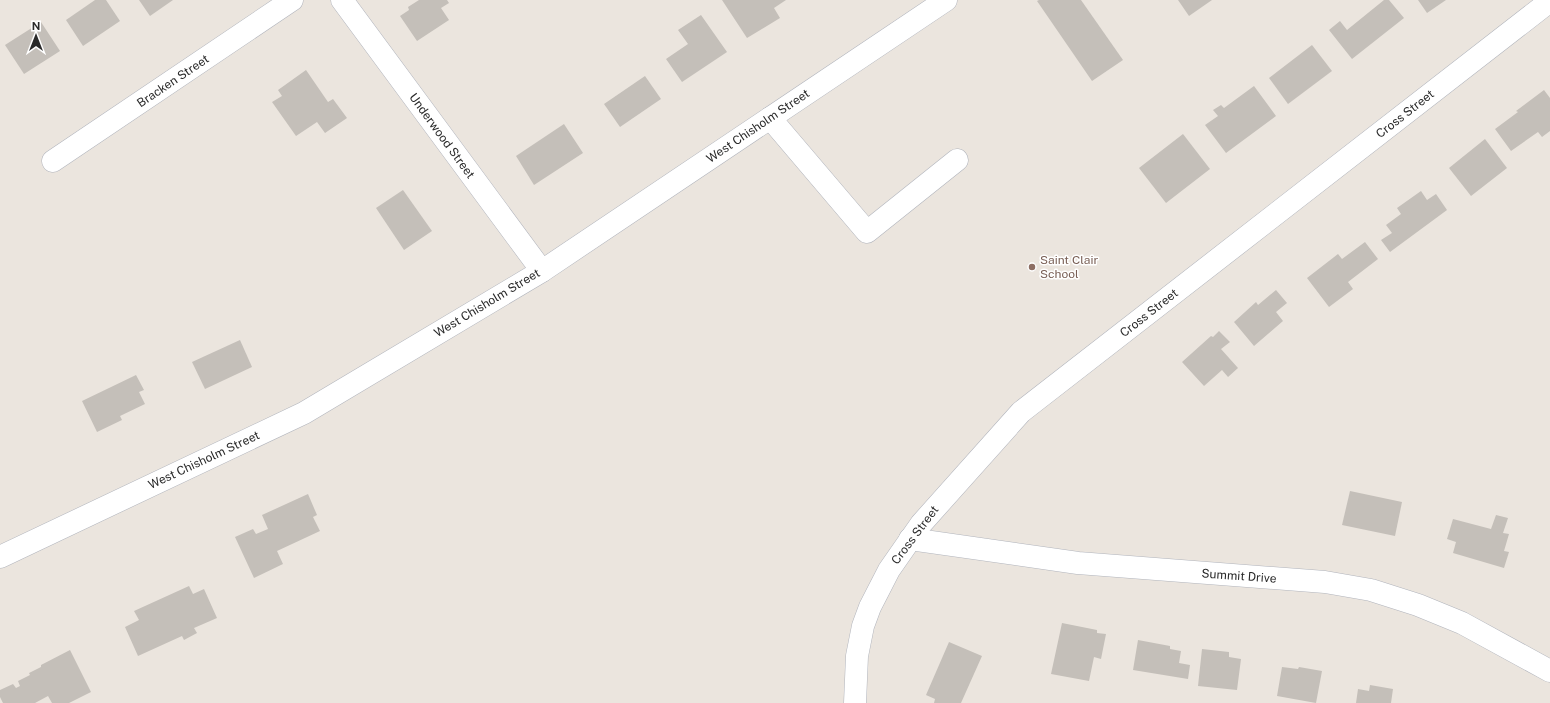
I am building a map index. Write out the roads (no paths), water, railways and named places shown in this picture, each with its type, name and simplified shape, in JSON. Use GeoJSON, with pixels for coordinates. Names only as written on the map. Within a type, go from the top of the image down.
{"type":"FeatureCollection","features":[{"type":"Feature","properties":{"kind":"street","name":"Bracken Street"},"geometry":{"type":"LineString","coordinates":[[53,161],[292,0]]}},
{"type":"Feature","properties":{"kind":"street","name":"Underwood Street"},"geometry":{"type":"LineString","coordinates":[[342,0],[542,271]]}},
{"type":"Feature","properties":{"kind":"street","name":"West Chisholm Street"},"geometry":{"type":"LineString","coordinates":[[0,557],[304,413],[542,271],[946,0]]}},
{"type":"Feature","properties":{"kind":"street","name":"Cross Street"},"geometry":{"type":"LineString","coordinates":[[855,703],[857,656],[863,626],[879,588],[889,570],[921,524],[1021,412],[1550,1]]}},
{"type":"Feature","properties":{"kind":"street"},"geometry":{"type":"LineString","coordinates":[[770,118],[867,232],[957,160]]}},
{"type":"Feature","properties":{"kind":"street","name":"Summit Drive"},"geometry":{"type":"LineString","coordinates":[[910,539],[1078,563],[1325,582],[1371,590],[1418,605],[1462,623],[1550,671]]}},
{"type":"Feature","properties":{"kind":"place","name":"Saint Clair School"},"geometry":{"type":"Point","coordinates":[1032,267]}}]}
